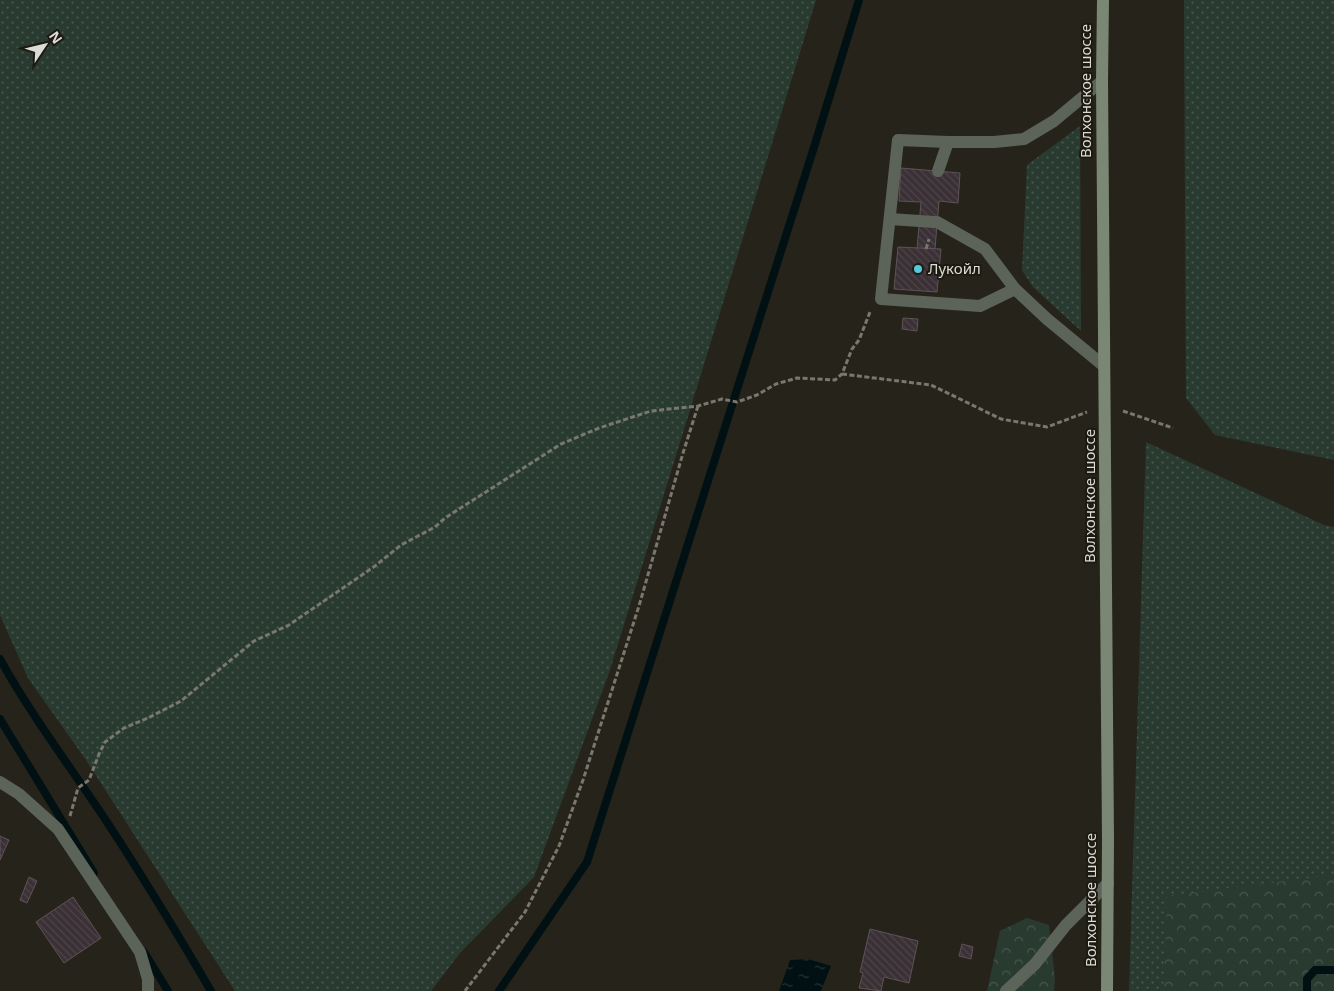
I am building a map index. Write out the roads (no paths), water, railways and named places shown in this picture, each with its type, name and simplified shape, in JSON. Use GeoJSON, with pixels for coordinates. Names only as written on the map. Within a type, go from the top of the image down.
{"type":"FeatureCollection","features":[{"type":"Feature","properties":{"kind":"main road","name":"Волхонское шоссе"},"geometry":{"type":"LineString","coordinates":[[1103,0],[1107,989]]}},
{"type":"Feature","properties":{"kind":"street"},"geometry":{"type":"LineString","coordinates":[[1015,289],[980,306],[881,300],[898,140],[994,142],[1024,139],[1054,122],[1102,81]]}},
{"type":"Feature","properties":{"kind":"street"},"geometry":{"type":"LineString","coordinates":[[938,171],[948,142]]}},
{"type":"Feature","properties":{"kind":"street"},"geometry":{"type":"LineString","coordinates":[[890,219],[935,222],[985,249],[1015,289],[1047,319],[1104,366]]}},
{"type":"Feature","properties":{"kind":"street"},"geometry":{"type":"LineString","coordinates":[[0,782],[19,794],[58,828],[140,952],[148,979],[148,991]]}},
{"type":"Feature","properties":{"kind":"street"},"geometry":{"type":"LineString","coordinates":[[1006,991],[1035,964],[1066,925],[1108,883]]}},
{"type":"Feature","properties":{"kind":"water"},"geometry":{"type":"Polygon","coordinates":[[[808,959],[831,966],[821,991],[779,991],[790,960],[808,959]]]}},
{"type":"Feature","properties":{"kind":"waterway"},"geometry":{"type":"LineString","coordinates":[[499,991],[587,862],[859,0]]}},
{"type":"Feature","properties":{"kind":"waterway"},"geometry":{"type":"LineString","coordinates":[[0,659],[37,720],[132,861],[211,991]]}},
{"type":"Feature","properties":{"kind":"waterway"},"geometry":{"type":"LineString","coordinates":[[0,719],[94,873]]}},
{"type":"Feature","properties":{"kind":"waterway"},"geometry":{"type":"LineString","coordinates":[[144,952],[168,991]]}},
{"type":"Feature","properties":{"kind":"waterway"},"geometry":{"type":"LineString","coordinates":[[1307,991],[1307,979],[1315,970],[1334,970]]}},
{"type":"Feature","properties":{"kind":"place","name":"Лукойл"},"geometry":{"type":"Point","coordinates":[918,269]}}]}
